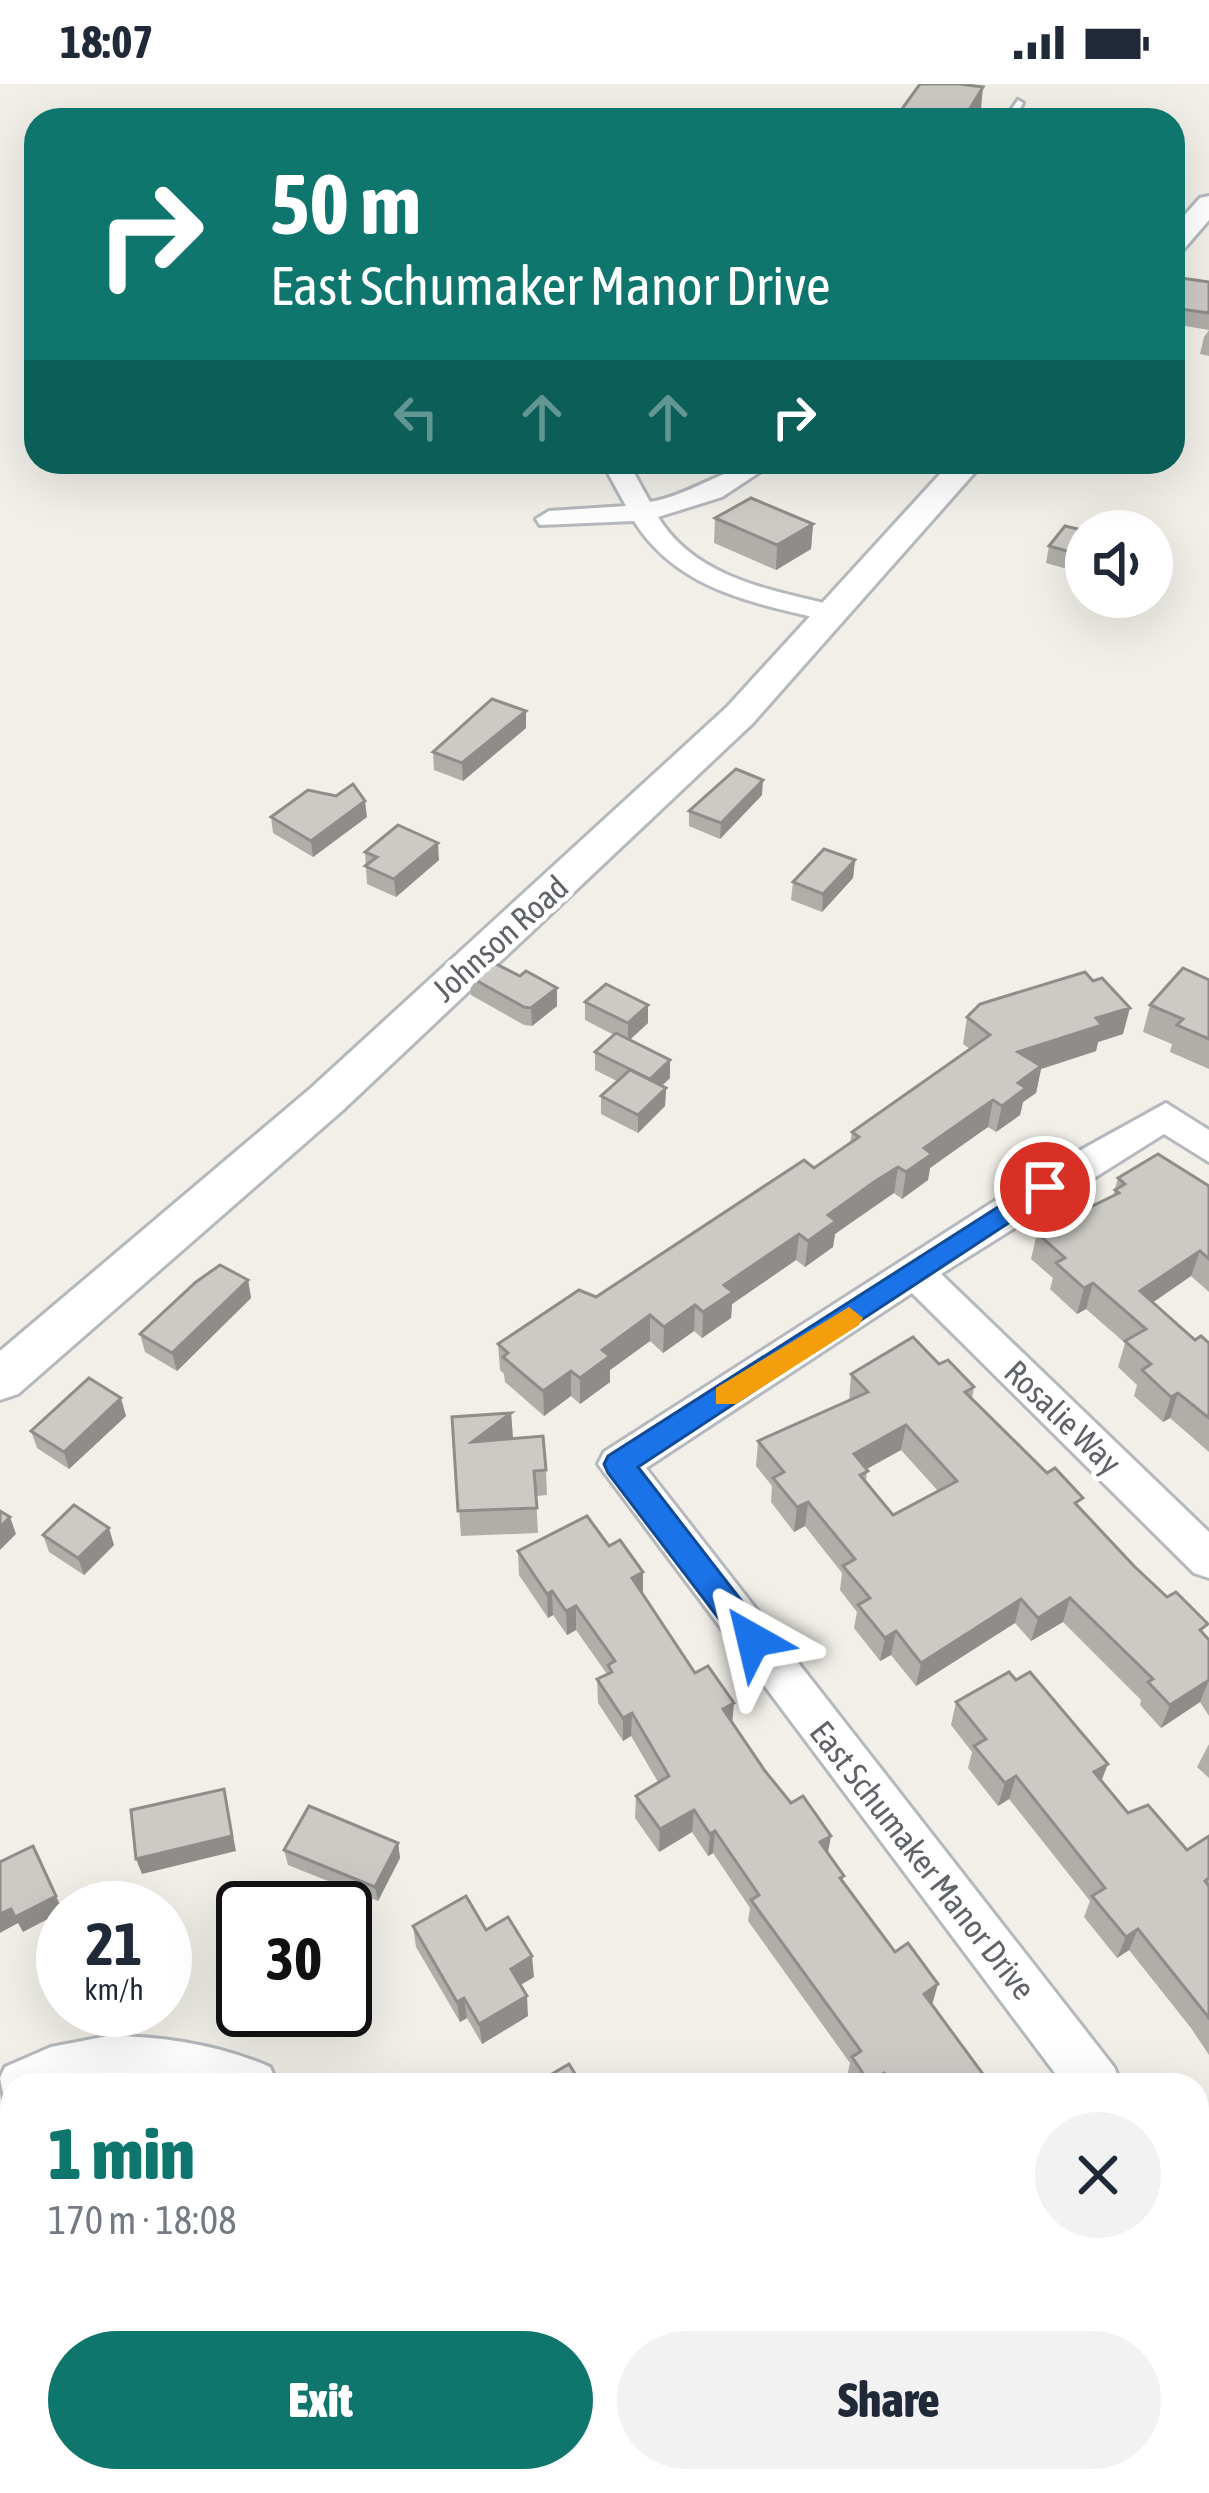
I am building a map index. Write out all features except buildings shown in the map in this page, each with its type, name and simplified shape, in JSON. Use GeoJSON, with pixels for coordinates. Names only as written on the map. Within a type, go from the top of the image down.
{"type":"FeatureCollection","features":[{"type":"Feature","properties":{"kind":"street"},"geometry":{"type":"LineString","coordinates":[[1185,230],[1209,203]]}},
{"type":"Feature","properties":{"kind":"street"},"geometry":{"type":"LineString","coordinates":[[622,474],[676,555],[712,578],[830,613]]}},
{"type":"Feature","properties":{"kind":"street"},"geometry":{"type":"LineString","coordinates":[[549,519],[645,514],[687,504],[741,474]]}},
{"type":"Feature","properties":{"kind":"street","name":"Johnson Road"},"geometry":{"type":"LineString","coordinates":[[0,1380],[327,1099],[740,716],[957,474]]}},
{"type":"Feature","properties":{"kind":"street","name":"East Schumaker Manor Drive"},"geometry":{"type":"LineString","coordinates":[[1087,2073],[619,1464],[1045,1187],[1166,1116],[1209,1150]]}},
{"type":"Feature","properties":{"kind":"street","name":"Rosalie Way"},"geometry":{"type":"LineString","coordinates":[[917,1274],[1209,1560]]}},
{"type":"Feature","properties":{"kind":"street"},"geometry":{"type":"LineString","coordinates":[[64,2073],[95,2064],[145,2060],[201,2073]]}},
{"type":"Feature","properties":{"kind":"lane"},"geometry":{"type":"LineString","coordinates":[[1015,108],[1018,103]]}},
{"type":"Feature","properties":{"kind":"slow traffic"},"geometry":{"type":"LineString","coordinates":[[726,1396],[849,1318]]}},
{"type":"Feature","properties":{"kind":"route"},"geometry":{"type":"LineString","coordinates":[[753,1640],[619,1464],[1045,1187]]}}]}
